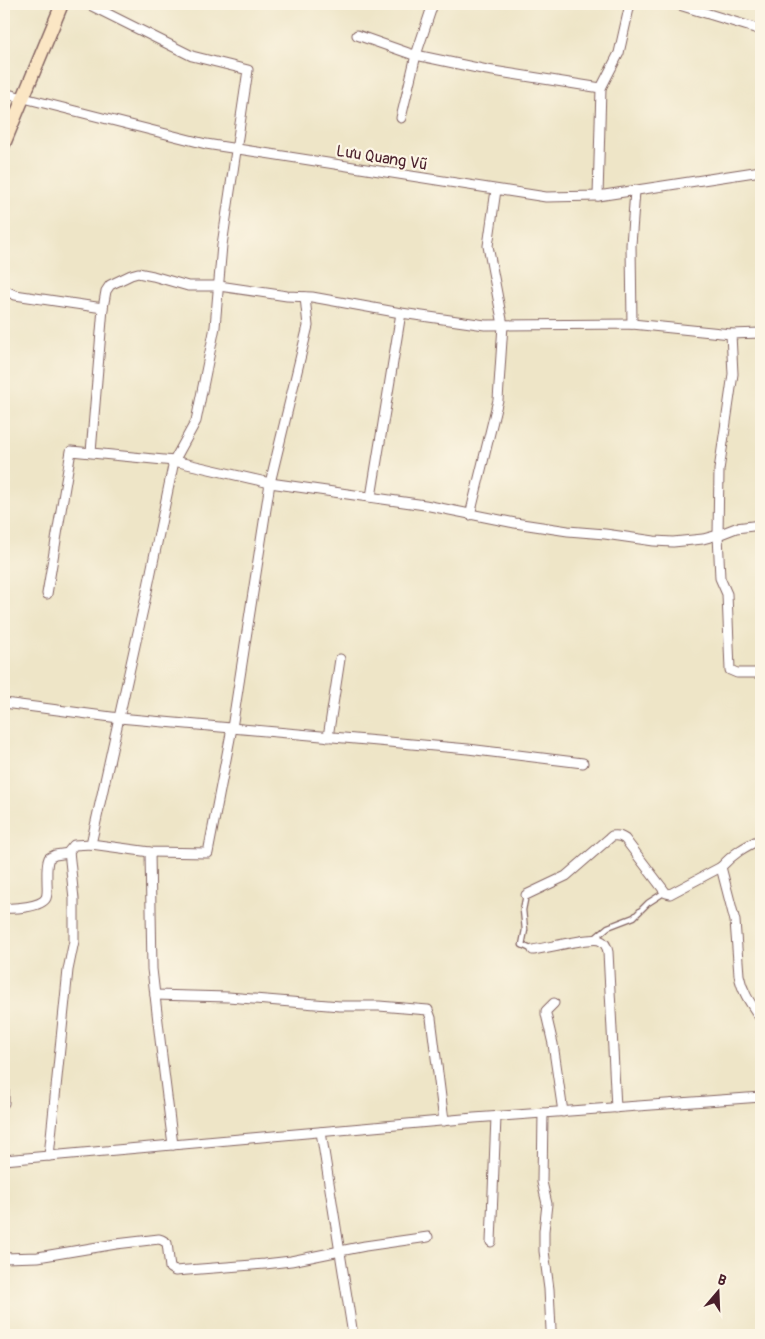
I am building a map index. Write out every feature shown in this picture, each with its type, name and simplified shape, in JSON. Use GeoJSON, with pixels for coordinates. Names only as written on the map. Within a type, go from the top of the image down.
{"type":"FeatureCollection","features":[{"type":"Feature","properties":{"kind":"main road"},"geometry":{"type":"LineString","coordinates":[[4,144],[62,4]]}},
{"type":"Feature","properties":{"kind":"street"},"geometry":{"type":"LineString","coordinates":[[88,4],[192,56],[248,70],[222,244],[215,326],[196,420],[174,460],[91,844]]}},
{"type":"Feature","properties":{"kind":"street"},"geometry":{"type":"LineString","coordinates":[[401,118],[416,55],[433,4]]}},
{"type":"Feature","properties":{"kind":"street"},"geometry":{"type":"LineString","coordinates":[[598,196],[601,88],[619,53],[630,4]]}},
{"type":"Feature","properties":{"kind":"street"},"geometry":{"type":"LineString","coordinates":[[676,4],[761,30]]}},
{"type":"Feature","properties":{"kind":"street"},"geometry":{"type":"LineString","coordinates":[[357,35],[416,55],[487,70],[601,88]]}},
{"type":"Feature","properties":{"kind":"street","name":"Lưu Quang Vũ"},"geometry":{"type":"LineString","coordinates":[[4,93],[206,144],[546,197],[598,196],[761,171]]}},
{"type":"Feature","properties":{"kind":"street"},"geometry":{"type":"LineString","coordinates":[[470,515],[498,400],[503,325],[488,246],[496,190]]}},
{"type":"Feature","properties":{"kind":"street"},"geometry":{"type":"LineString","coordinates":[[632,324],[631,245],[635,191]]}},
{"type":"Feature","properties":{"kind":"street"},"geometry":{"type":"LineString","coordinates":[[90,452],[106,291],[110,285],[138,273],[188,286],[219,286],[305,297],[484,325],[632,324],[731,334],[761,333]]}},
{"type":"Feature","properties":{"kind":"street"},"geometry":{"type":"LineString","coordinates":[[4,290],[15,295],[103,308]]}},
{"type":"Feature","properties":{"kind":"street"},"geometry":{"type":"LineString","coordinates":[[49,1156],[68,970],[74,941],[74,899],[69,851],[74,845],[91,844],[150,852],[208,853],[232,728],[270,483],[308,326],[305,297]]}},
{"type":"Feature","properties":{"kind":"street"},"geometry":{"type":"LineString","coordinates":[[371,497],[401,313]]}},
{"type":"Feature","properties":{"kind":"street"},"geometry":{"type":"LineString","coordinates":[[731,334],[733,374],[719,470],[718,535],[720,578],[727,594],[730,670],[737,673],[761,673]]}},
{"type":"Feature","properties":{"kind":"street"},"geometry":{"type":"LineString","coordinates":[[47,594],[71,451],[174,460],[270,483],[425,504],[515,524],[654,541],[703,539],[736,528],[761,524]]}},
{"type":"Feature","properties":{"kind":"street"},"geometry":{"type":"LineString","coordinates":[[328,737],[340,659]]}},
{"type":"Feature","properties":{"kind":"street"},"geometry":{"type":"LineString","coordinates":[[4,703],[119,718],[468,749],[584,762]]}},
{"type":"Feature","properties":{"kind":"street"},"geometry":{"type":"LineString","coordinates":[[526,895],[566,876],[615,835],[625,839],[665,892],[670,894],[721,867],[735,853],[761,839]]}},
{"type":"Feature","properties":{"kind":"street"},"geometry":{"type":"LineString","coordinates":[[150,852],[152,968],[173,1145]]}},
{"type":"Feature","properties":{"kind":"street"},"geometry":{"type":"LineString","coordinates":[[4,908],[41,903],[45,899],[47,892],[49,858],[55,855],[70,853]]}},
{"type":"Feature","properties":{"kind":"street"},"geometry":{"type":"LineString","coordinates":[[721,867],[736,921],[741,984],[744,994],[761,1018]]}},
{"type":"Feature","properties":{"kind":"street"},"geometry":{"type":"LineString","coordinates":[[533,950],[594,938],[604,942],[608,952],[616,1108]]}},
{"type":"Feature","properties":{"kind":"street"},"geometry":{"type":"LineString","coordinates":[[155,995],[228,997],[340,1006],[379,1006],[428,1010],[431,1018],[444,1121]]}},
{"type":"Feature","properties":{"kind":"street"},"geometry":{"type":"LineString","coordinates":[[554,1003],[546,1011],[546,1014],[563,1112]]}},
{"type":"Feature","properties":{"kind":"street"},"geometry":{"type":"LineString","coordinates":[[4,1084],[4,1104]]}},
{"type":"Feature","properties":{"kind":"street"},"geometry":{"type":"LineString","coordinates":[[4,1160],[444,1121],[761,1097]]}},
{"type":"Feature","properties":{"kind":"street"},"geometry":{"type":"LineString","coordinates":[[543,1113],[541,1171],[547,1204],[544,1251],[549,1289],[551,1330]]}},
{"type":"Feature","properties":{"kind":"street"},"geometry":{"type":"LineString","coordinates":[[491,1242],[496,1117]]}},
{"type":"Feature","properties":{"kind":"street"},"geometry":{"type":"LineString","coordinates":[[321,1132],[353,1335]]}},
{"type":"Feature","properties":{"kind":"street"},"geometry":{"type":"LineString","coordinates":[[4,1258],[38,1257],[159,1239],[167,1242],[170,1268],[175,1272],[265,1264],[428,1237]]}},
{"type":"Feature","properties":{"kind":"lane"},"geometry":{"type":"LineString","coordinates":[[594,938],[608,927],[634,917],[648,903],[665,892]]}},
{"type":"Feature","properties":{"kind":"lane"},"geometry":{"type":"LineString","coordinates":[[526,895],[523,910],[525,930],[522,945],[533,950]]}}]}
